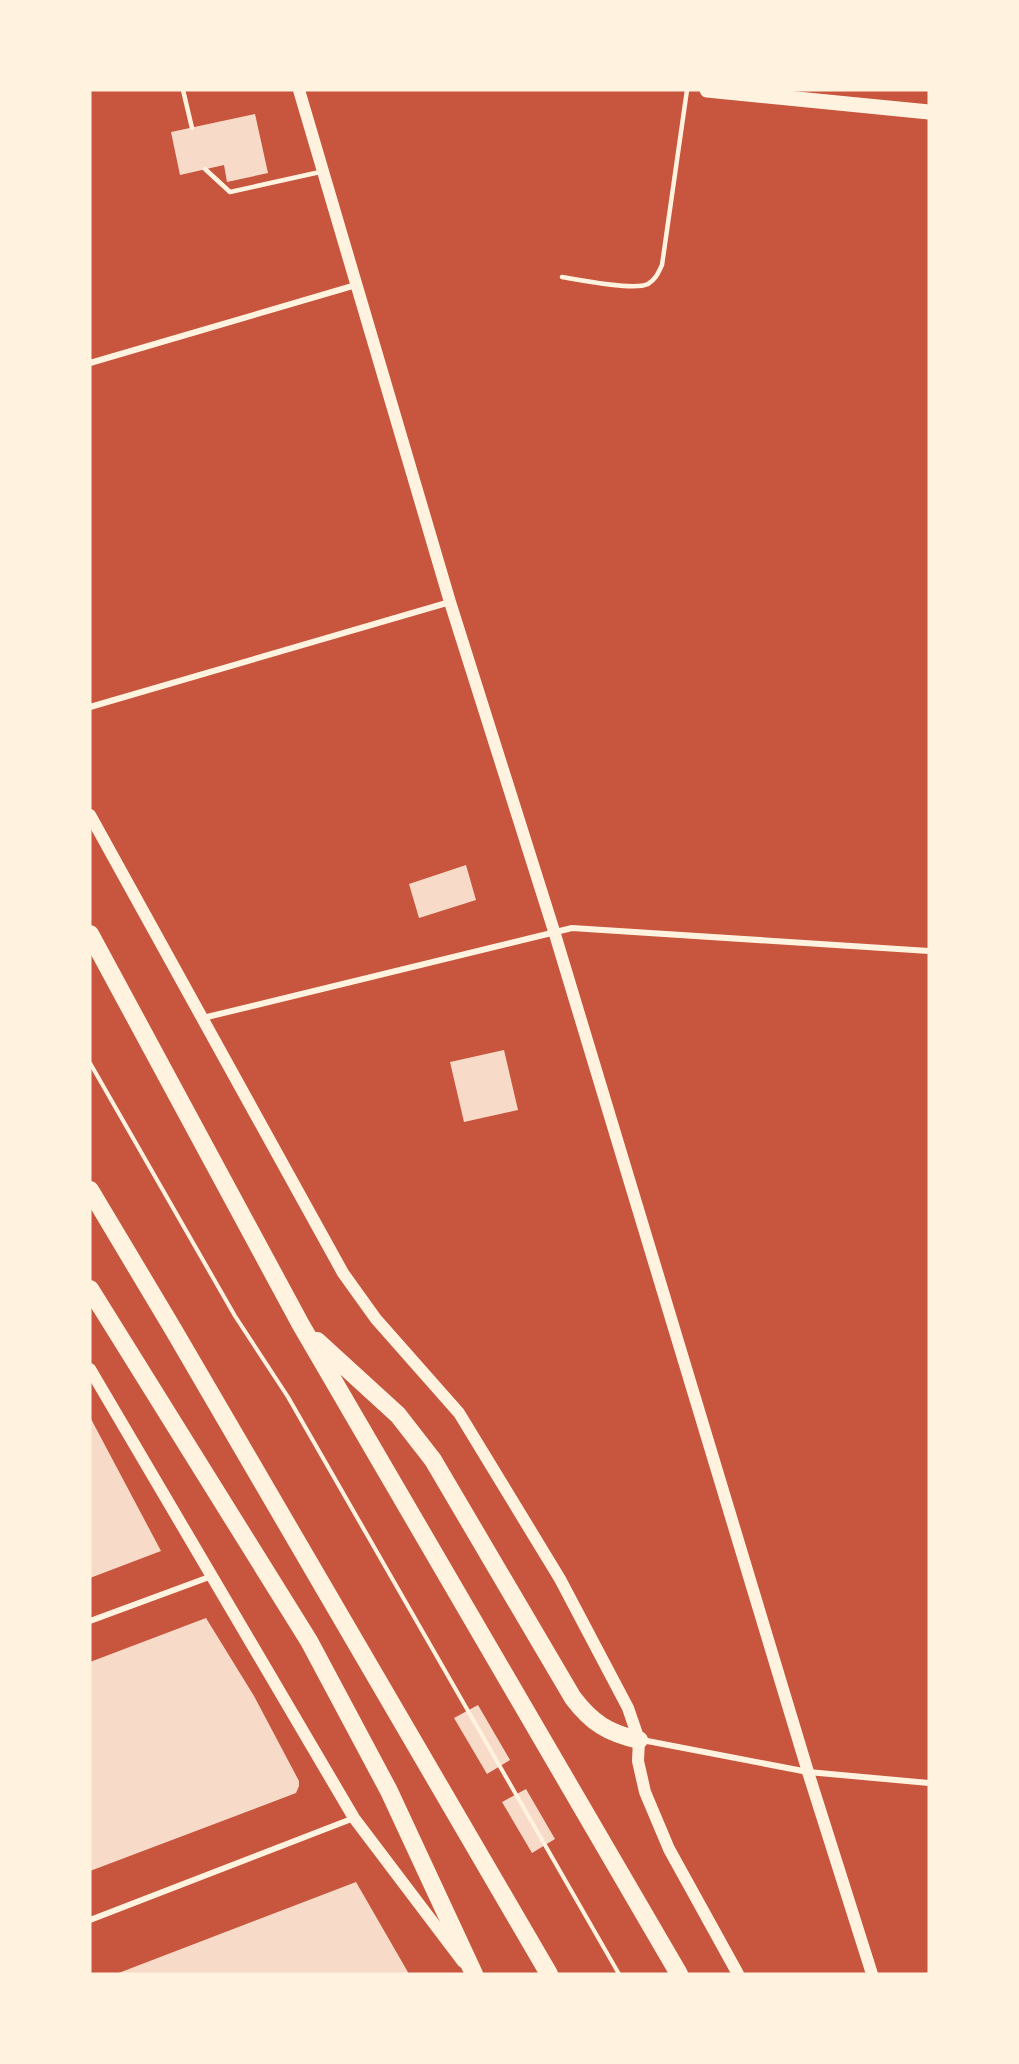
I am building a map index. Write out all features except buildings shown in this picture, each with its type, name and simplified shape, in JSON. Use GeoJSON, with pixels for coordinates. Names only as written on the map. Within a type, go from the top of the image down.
{"type":"FeatureCollection","features":[{"type":"Feature","properties":{"kind":"highway"},"geometry":{"type":"LineString","coordinates":[[90,934],[301,1326],[679,1974]]}},
{"type":"Feature","properties":{"kind":"highway"},"geometry":{"type":"LineString","coordinates":[[90,1190],[549,1974]]}},
{"type":"Feature","properties":{"kind":"highway"},"geometry":{"type":"LineString","coordinates":[[90,1289],[309,1641],[389,1791],[473,1974]]}},
{"type":"Feature","properties":{"kind":"highway"},"geometry":{"type":"LineString","coordinates":[[301,1326],[354,1376],[377,1394],[417,1437],[433,1460],[573,1698],[585,1714],[600,1726],[619,1735],[639,1740]]}},
{"type":"Feature","properties":{"kind":"main road"},"geometry":{"type":"LineString","coordinates":[[299,90],[450,602],[554,931],[808,1772],[872,1974]]}},
{"type":"Feature","properties":{"kind":"main road"},"geometry":{"type":"LineString","coordinates":[[707,90],[929,112]]}},
{"type":"Feature","properties":{"kind":"main road"},"geometry":{"type":"LineString","coordinates":[[90,815],[343,1273],[376,1319],[459,1413],[560,1579],[628,1708],[639,1740],[640,1776],[669,1849],[738,1974]]}},
{"type":"Feature","properties":{"kind":"main road"},"geometry":{"type":"LineString","coordinates":[[90,1370],[354,1818],[473,1974]]}},
{"type":"Feature","properties":{"kind":"street"},"geometry":{"type":"LineString","coordinates":[[90,363],[357,285]]}},
{"type":"Feature","properties":{"kind":"street"},"geometry":{"type":"LineString","coordinates":[[90,707],[450,602]]}},
{"type":"Feature","properties":{"kind":"street"},"geometry":{"type":"LineString","coordinates":[[202,1018],[572,928],[929,951]]}},
{"type":"Feature","properties":{"kind":"street"},"geometry":{"type":"LineString","coordinates":[[90,1621],[212,1575]]}},
{"type":"Feature","properties":{"kind":"street"},"geometry":{"type":"LineString","coordinates":[[639,1740],[808,1772],[929,1783]]}},
{"type":"Feature","properties":{"kind":"street"},"geometry":{"type":"LineString","coordinates":[[90,1920],[354,1818]]}},
{"type":"Feature","properties":{"kind":"lane"},"geometry":{"type":"LineString","coordinates":[[183,90],[192,128]]}},
{"type":"Feature","properties":{"kind":"lane"},"geometry":{"type":"LineString","coordinates":[[562,277],[633,287],[646,285],[657,277],[662,265],[687,90]]}},
{"type":"Feature","properties":{"kind":"lane"},"geometry":{"type":"LineString","coordinates":[[205,169],[230,192],[323,171]]}},
{"type":"Feature","properties":{"kind":"path"},"geometry":{"type":"LineString","coordinates":[[90,1063],[235,1317],[294,1407],[619,1974]]}}]}
